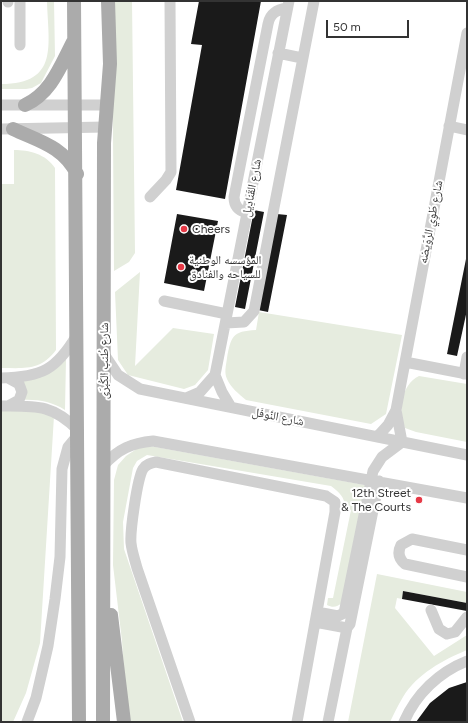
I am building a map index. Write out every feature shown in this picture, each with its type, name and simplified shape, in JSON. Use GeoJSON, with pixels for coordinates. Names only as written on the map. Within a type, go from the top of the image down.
{"type":"FeatureCollection","features":[{"type":"Feature","properties":{"kind":"main road"},"geometry":{"type":"LineString","coordinates":[[74,1],[77,174],[79,722]]}},
{"type":"Feature","properties":{"kind":"main road","name":"شارع طُنب الكُبرَى"},"geometry":{"type":"LineString","coordinates":[[103,722],[105,127],[110,64],[108,1]]}},
{"type":"Feature","properties":{"kind":"main road"},"geometry":{"type":"LineString","coordinates":[[25,105],[33,101],[47,89],[74,40]]}},
{"type":"Feature","properties":{"kind":"main road"},"geometry":{"type":"LineString","coordinates":[[7,129],[58,150],[69,160],[77,174]]}},
{"type":"Feature","properties":{"kind":"main road"},"geometry":{"type":"LineString","coordinates":[[104,555],[124,722]]}},
{"type":"Feature","properties":{"kind":"street"},"geometry":{"type":"LineString","coordinates":[[20,1],[20,45]]}},
{"type":"Feature","properties":{"kind":"street"},"geometry":{"type":"LineString","coordinates":[[150,197],[166,180],[171,167],[170,1]]}},
{"type":"Feature","properties":{"kind":"street"},"geometry":{"type":"LineString","coordinates":[[164,301],[227,319],[244,322],[254,311],[314,1]]}},
{"type":"Feature","properties":{"kind":"street"},"geometry":{"type":"LineString","coordinates":[[247,213],[236,207],[234,197],[268,24],[270,17],[276,11],[288,5]]}},
{"type":"Feature","properties":{"kind":"street","name":"شارع القَنادِيل"},"geometry":{"type":"LineString","coordinates":[[216,375],[288,5]]}},
{"type":"Feature","properties":{"kind":"street","name":"شارع طَوِي الرِّوَيضه"},"geometry":{"type":"LineString","coordinates":[[376,437],[388,425],[396,410],[467,33]]}},
{"type":"Feature","properties":{"kind":"street"},"geometry":{"type":"LineString","coordinates":[[278,53],[302,58]]}},
{"type":"Feature","properties":{"kind":"street"},"geometry":{"type":"LineString","coordinates":[[1,105],[107,105]]}},
{"type":"Feature","properties":{"kind":"street"},"geometry":{"type":"LineString","coordinates":[[449,126],[467,130]]}},
{"type":"Feature","properties":{"kind":"street"},"geometry":{"type":"LineString","coordinates":[[7,129],[105,127]]}},
{"type":"Feature","properties":{"kind":"street"},"geometry":{"type":"LineString","coordinates":[[5,378],[36,374],[52,367],[67,352],[78,335]]}},
{"type":"Feature","properties":{"kind":"street","name":"شارع النَّوفَل"},"geometry":{"type":"LineString","coordinates":[[104,354],[118,375],[132,385],[148,391],[467,455]]}},
{"type":"Feature","properties":{"kind":"street"},"geometry":{"type":"LineString","coordinates":[[405,362],[465,374],[467,357]]}},
{"type":"Feature","properties":{"kind":"street"},"geometry":{"type":"LineString","coordinates":[[186,398],[200,392],[216,375],[222,392],[231,407]]}},
{"type":"Feature","properties":{"kind":"street"},"geometry":{"type":"LineString","coordinates":[[4,406],[19,400],[22,392],[20,384],[5,378]]}},
{"type":"Feature","properties":{"kind":"street"},"geometry":{"type":"LineString","coordinates":[[4,406],[54,410],[67,419],[78,432],[68,447],[62,469],[60,557],[55,599],[48,646],[36,698],[27,722]]}},
{"type":"Feature","properties":{"kind":"street","name":"شارع طَوِي الرِّوَيضه"},"geometry":{"type":"LineString","coordinates":[[396,410],[402,442]]}},
{"type":"Feature","properties":{"kind":"street"},"geometry":{"type":"LineString","coordinates":[[104,465],[111,456],[126,447],[142,442],[153,441],[375,480],[467,498]]}},
{"type":"Feature","properties":{"kind":"street"},"geometry":{"type":"LineString","coordinates":[[328,722],[346,628],[351,622],[361,553],[375,480],[382,457],[402,442]]}},
{"type":"Feature","properties":{"kind":"street"},"geometry":{"type":"LineString","coordinates":[[190,722],[137,568],[131,544],[131,532],[141,474],[146,465],[156,462],[331,498],[335,502],[335,512],[297,722]]}},
{"type":"Feature","properties":{"kind":"street"},"geometry":{"type":"LineString","coordinates":[[467,550],[412,539],[400,545],[398,554],[402,562],[409,566],[467,577]]}},
{"type":"Feature","properties":{"kind":"street"},"geometry":{"type":"LineString","coordinates":[[316,617],[338,616],[344,613],[361,553]]}},
{"type":"Feature","properties":{"kind":"street"},"geometry":{"type":"LineString","coordinates":[[431,610],[439,629],[447,634],[455,632],[467,617]]}},
{"type":"Feature","properties":{"kind":"street"},"geometry":{"type":"LineString","coordinates":[[316,617],[346,628]]}},
{"type":"Feature","properties":{"kind":"street"},"geometry":{"type":"LineString","coordinates":[[404,722],[409,711],[427,688],[438,677],[467,661]]}},
{"type":"Feature","properties":{"kind":"shaded area"},"geometry":{"type":"Polygon","coordinates":[[[47,1],[54,1],[55,56],[41,83],[32,88],[26,89],[1,89],[1,84],[20,82],[33,77],[42,69],[46,59],[48,46],[49,32],[47,1]]]}},
{"type":"Feature","properties":{"kind":"shaded area"},"geometry":{"type":"Polygon","coordinates":[[[112,1],[132,1],[135,253],[129,262],[114,271],[112,1]]]}},
{"type":"Feature","properties":{"kind":"shaded area"},"geometry":{"type":"Polygon","coordinates":[[[14,150],[31,152],[42,156],[55,168],[56,350],[44,362],[32,367],[1,368],[1,184],[14,184],[14,150]]]}},
{"type":"Feature","properties":{"kind":"shaded area"},"geometry":{"type":"Polygon","coordinates":[[[140,272],[135,366],[173,328],[214,334],[208,370],[195,385],[184,389],[128,375],[118,360],[115,292],[140,272]]]}},
{"type":"Feature","properties":{"kind":"shaded area"},"geometry":{"type":"Polygon","coordinates":[[[259,312],[402,335],[386,414],[371,424],[246,400],[235,391],[227,379],[226,364],[228,351],[234,336],[242,332],[256,330],[259,312]]]}},
{"type":"Feature","properties":{"kind":"shaded area"},"geometry":{"type":"Polygon","coordinates":[[[66,359],[65,410],[44,401],[20,400],[23,381],[66,359]]]}},
{"type":"Feature","properties":{"kind":"shaded area"},"geometry":{"type":"Polygon","coordinates":[[[419,376],[467,384],[467,442],[416,432],[405,428],[402,414],[403,399],[408,385],[419,376]]]}},
{"type":"Feature","properties":{"kind":"shaded area"},"geometry":{"type":"Polygon","coordinates":[[[31,409],[54,416],[40,643],[26,693],[13,722],[1,722],[1,410],[31,409]]]}},
{"type":"Feature","properties":{"kind":"shaded area"},"geometry":{"type":"Polygon","coordinates":[[[150,446],[365,485],[342,603],[333,607],[327,605],[328,598],[333,598],[351,510],[345,508],[344,501],[337,490],[331,486],[147,455],[137,461],[133,468],[123,522],[124,549],[183,722],[128,722],[127,718],[122,641],[113,565],[114,480],[118,465],[126,456],[138,448],[150,446]]]}},
{"type":"Feature","properties":{"kind":"shaded area"},"geometry":{"type":"Polygon","coordinates":[[[377,574],[467,592],[467,603],[403,591],[402,599],[397,598],[395,608],[434,656],[467,635],[467,650],[440,663],[416,681],[403,697],[390,722],[348,722],[377,574]]]}},
{"type":"Feature","properties":{"kind":"building"},"geometry":{"type":"Polygon","coordinates":[[[199,1],[261,1],[225,199],[176,190],[202,45],[191,44],[199,1]]]}},
{"type":"Feature","properties":{"kind":"building"},"geometry":{"type":"Polygon","coordinates":[[[254,210],[264,212],[245,309],[235,307],[254,210]]]}},
{"type":"Feature","properties":{"kind":"building"},"geometry":{"type":"Polygon","coordinates":[[[177,214],[218,221],[204,291],[164,283],[177,214]]]}},
{"type":"Feature","properties":{"kind":"building"},"geometry":{"type":"Polygon","coordinates":[[[277,214],[287,215],[268,312],[258,310],[277,214]]]}},
{"type":"Feature","properties":{"kind":"building"},"geometry":{"type":"Polygon","coordinates":[[[466,259],[467,310],[457,356],[447,354],[466,259]]]}},
{"type":"Feature","properties":{"kind":"building"},"geometry":{"type":"Polygon","coordinates":[[[403,591],[467,603],[467,611],[402,599],[403,591]]]}},
{"type":"Feature","properties":{"kind":"building"},"geometry":{"type":"Polygon","coordinates":[[[467,682],[467,722],[416,722],[430,703],[449,688],[467,682]]]}},
{"type":"Feature","properties":{"kind":"place","name":"Cheers"},"geometry":{"type":"Point","coordinates":[184,229]}},
{"type":"Feature","properties":{"kind":"place","name":"المؤسسه الوطنية للسياحه والفنادق"},"geometry":{"type":"Point","coordinates":[181,267]}},
{"type":"Feature","properties":{"kind":"place","name":"12th Street & The Courts"},"geometry":{"type":"Point","coordinates":[419,500]}}]}
